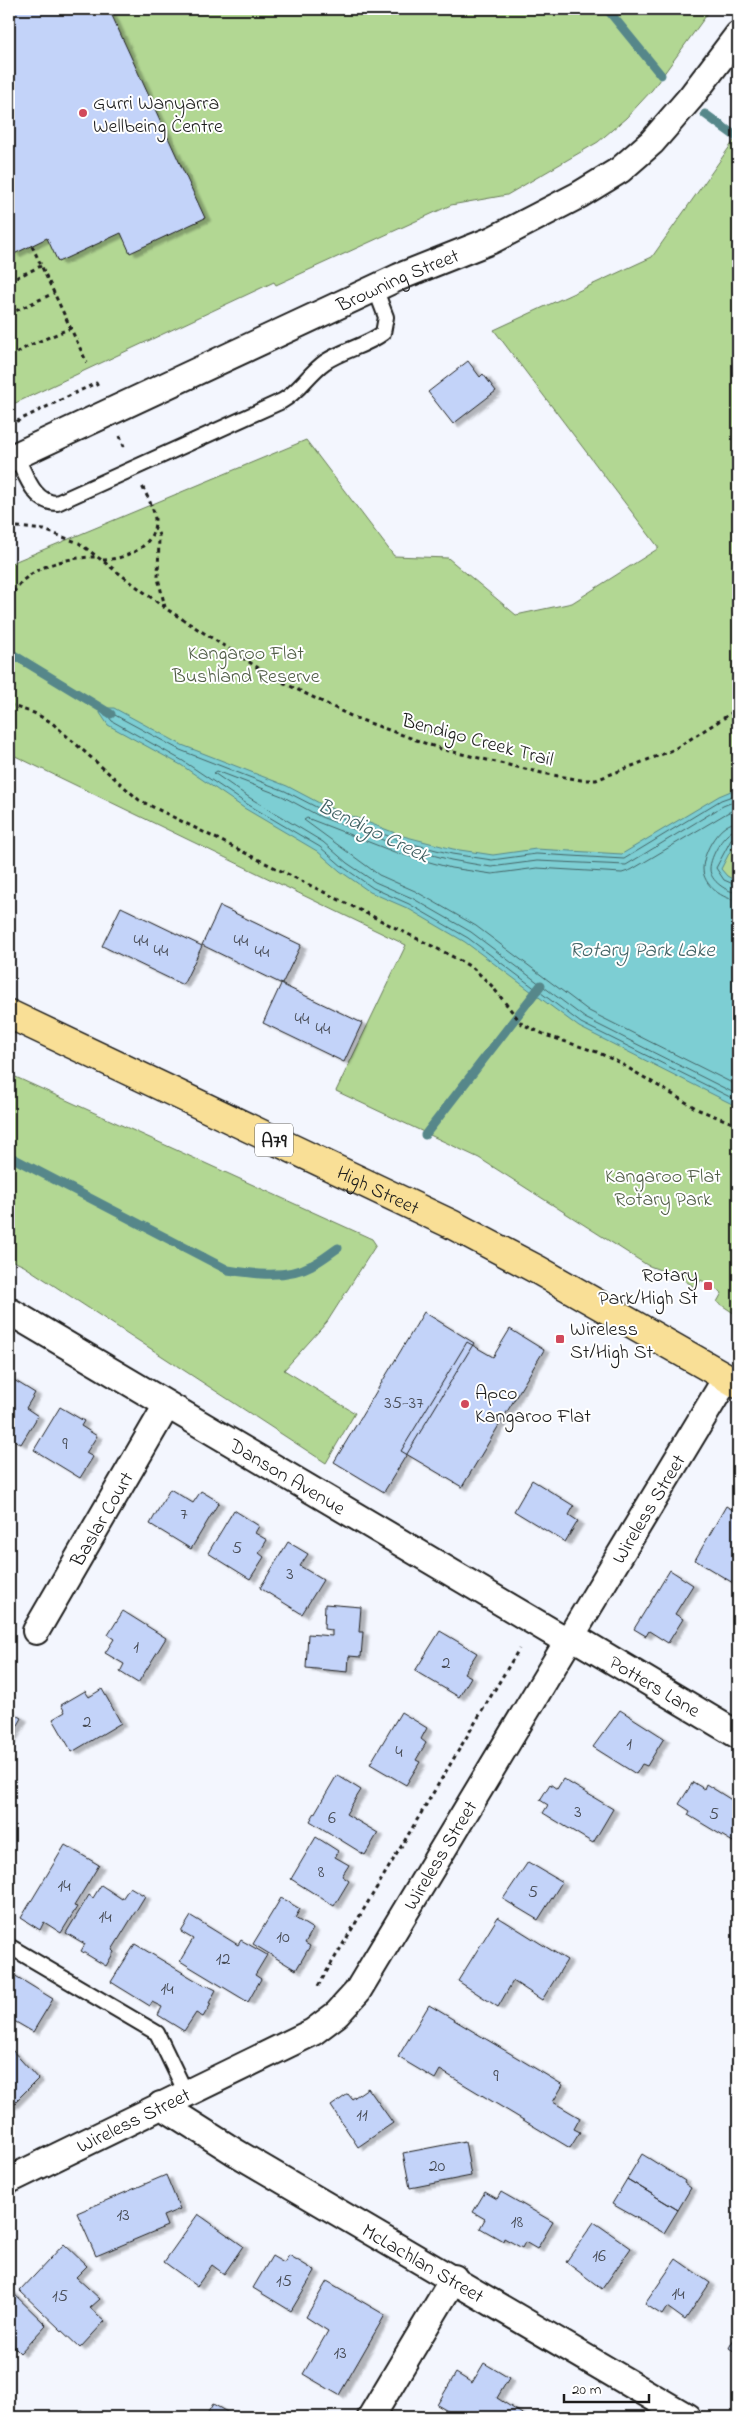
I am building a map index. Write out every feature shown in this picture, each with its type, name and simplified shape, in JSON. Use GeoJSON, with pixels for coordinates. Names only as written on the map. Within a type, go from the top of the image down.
{"type":"FeatureCollection","features":[{"type":"Feature","properties":{"kind":"highway","name":"High Street"},"geometry":{"type":"LineString","coordinates":[[9,1014],[451,1224],[538,1270],[732,1381]]}},
{"type":"Feature","properties":{"kind":"street","name":"Browning Street"},"geometry":{"type":"LineString","coordinates":[[12,458],[375,288],[492,240],[579,195],[620,170],[671,122],[738,35]]}},
{"type":"Feature","properties":{"kind":"street","name":"Danson Avenue"},"geometry":{"type":"LineString","coordinates":[[9,1311],[167,1406],[569,1638]]}},
{"type":"Feature","properties":{"kind":"street","name":"Wireless Street"},"geometry":{"type":"LineString","coordinates":[[9,2180],[313,2032],[337,2014],[357,1992],[569,1638],[732,1381]]}},
{"type":"Feature","properties":{"kind":"street","name":"Baslar Court"},"geometry":{"type":"LineString","coordinates":[[36,1630],[167,1406]]}},
{"type":"Feature","properties":{"kind":"street","name":"Potters Lane"},"geometry":{"type":"LineString","coordinates":[[569,1638],[738,1735]]}},
{"type":"Feature","properties":{"kind":"street","name":"McLachlan Street"},"geometry":{"type":"LineString","coordinates":[[161,2106],[235,2152],[454,2278],[687,2417]]}},
{"type":"Feature","properties":{"kind":"street"},"geometry":{"type":"LineString","coordinates":[[371,2417],[454,2278]]}},
{"type":"Feature","properties":{"kind":"lane"},"geometry":{"type":"LineString","coordinates":[[12,458],[36,495],[46,503],[57,503],[282,401],[290,397],[312,372],[327,360],[383,333],[386,317],[375,288]]}},
{"type":"Feature","properties":{"kind":"lane"},"geometry":{"type":"LineString","coordinates":[[9,1946],[157,2033],[187,2095]]}},
{"type":"Feature","properties":{"kind":"path"},"geometry":{"type":"LineString","coordinates":[[32,246],[87,362]]}},
{"type":"Feature","properties":{"kind":"path"},"geometry":{"type":"LineString","coordinates":[[9,281],[41,266]]}},
{"type":"Feature","properties":{"kind":"path"},"geometry":{"type":"LineString","coordinates":[[9,314],[54,293]]}},
{"type":"Feature","properties":{"kind":"path"},"geometry":{"type":"LineString","coordinates":[[17,353],[28,346],[71,328]]}},
{"type":"Feature","properties":{"kind":"path"},"geometry":{"type":"LineString","coordinates":[[9,425],[96,383]]}},
{"type":"Feature","properties":{"kind":"path","name":"Bendigo Creek Trail"},"geometry":{"type":"LineString","coordinates":[[9,526],[44,530],[79,543],[165,608],[274,678],[353,717],[441,749],[581,780],[596,780],[673,750],[738,709]]}},
{"type":"Feature","properties":{"kind":"path"},"geometry":{"type":"LineString","coordinates":[[102,560],[122,558],[140,549],[152,535],[154,526],[159,535],[158,578],[165,608]]}},
{"type":"Feature","properties":{"kind":"path"},"geometry":{"type":"LineString","coordinates":[[9,599],[24,579],[52,564],[97,557]]}},
{"type":"Feature","properties":{"kind":"path"},"geometry":{"type":"LineString","coordinates":[[9,705],[34,713],[51,722],[139,800],[473,968],[492,985],[522,1024],[548,1036],[597,1052],[699,1110],[738,1125]]}},
{"type":"Feature","properties":{"kind":"path"},"geometry":{"type":"LineString","coordinates":[[318,1986],[519,1650]]}},
{"type":"Feature","properties":{"kind":"green space"},"geometry":{"type":"Polygon","coordinates":[[[9,9],[711,9],[652,90],[626,118],[598,142],[507,195],[451,205],[276,285],[274,282],[9,406],[9,9]]]}},
{"type":"Feature","properties":{"kind":"green space","name":"Kangaroo Flat Bushland Reserve"},"geometry":{"type":"Polygon","coordinates":[[[738,135],[738,1316],[717,1302],[722,1293],[701,1280],[696,1288],[681,1278],[647,1265],[479,1158],[336,1091],[406,945],[9,753],[9,564],[306,440],[394,556],[448,558],[516,615],[572,603],[659,548],[494,330],[652,257],[738,135]]]}},
{"type":"Feature","properties":{"kind":"green space"},"geometry":{"type":"Polygon","coordinates":[[[9,1074],[372,1239],[376,1245],[327,1322],[284,1370],[355,1413],[326,1463],[24,1266],[9,1259],[9,1074]]]}},
{"type":"Feature","properties":{"kind":"water","name":"Rotary Park Lake"},"geometry":{"type":"Polygon","coordinates":[[[101,708],[114,708],[182,745],[287,786],[325,806],[403,836],[453,849],[493,855],[536,849],[622,854],[719,796],[738,788],[738,836],[721,869],[727,876],[738,882],[738,1107],[579,1027],[465,942],[407,908],[370,892],[340,871],[317,851],[244,808],[181,765],[108,725],[100,713],[101,708]]]}},
{"type":"Feature","properties":{"kind":"building","name":"Gurri Wanyarra Wellbeing Centre"},"geometry":{"type":"Polygon","coordinates":[[[9,9],[109,9],[205,218],[130,253],[121,233],[58,262],[47,238],[14,254],[9,244],[9,9]]]}},
{"type":"Feature","properties":{"kind":"building"},"geometry":{"type":"Polygon","coordinates":[[[468,361],[480,377],[483,374],[496,391],[453,424],[428,392],[468,361]]]}},
{"type":"Feature","properties":{"kind":"building"},"geometry":{"type":"Polygon","coordinates":[[[220,906],[301,945],[282,984],[202,945],[220,906]]]}},
{"type":"Feature","properties":{"kind":"building"},"geometry":{"type":"Polygon","coordinates":[[[121,907],[202,946],[183,985],[102,946],[121,907]]]}},
{"type":"Feature","properties":{"kind":"building"},"geometry":{"type":"Polygon","coordinates":[[[281,984],[362,1023],[344,1062],[263,1023],[281,984]]]}},
{"type":"Feature","properties":{"kind":"building"},"geometry":{"type":"Polygon","coordinates":[[[424,1312],[474,1343],[384,1492],[334,1462],[424,1312]]]}},
{"type":"Feature","properties":{"kind":"building"},"geometry":{"type":"Polygon","coordinates":[[[510,1329],[544,1350],[462,1487],[401,1451],[467,1342],[493,1357],[510,1329]]]}},
{"type":"Feature","properties":{"kind":"building"},"geometry":{"type":"Polygon","coordinates":[[[9,1377],[35,1393],[26,1408],[38,1416],[21,1444],[9,1437],[9,1377]]]}},
{"type":"Feature","properties":{"kind":"building"},"geometry":{"type":"Polygon","coordinates":[[[60,1407],[84,1421],[81,1426],[97,1436],[86,1453],[93,1457],[80,1478],[34,1450],[60,1407]]]}},
{"type":"Feature","properties":{"kind":"building"},"geometry":{"type":"Polygon","coordinates":[[[532,1480],[574,1506],[569,1515],[578,1521],[565,1542],[514,1511],[532,1480]]]}},
{"type":"Feature","properties":{"kind":"building"},"geometry":{"type":"Polygon","coordinates":[[[170,1489],[193,1503],[201,1491],[219,1502],[191,1549],[150,1524],[170,1489]]]}},
{"type":"Feature","properties":{"kind":"building"},"geometry":{"type":"Polygon","coordinates":[[[726,1506],[738,1513],[738,1574],[733,1583],[695,1560],[726,1506]]]}},
{"type":"Feature","properties":{"kind":"building"},"geometry":{"type":"Polygon","coordinates":[[[234,1510],[259,1526],[255,1533],[267,1540],[259,1553],[264,1557],[250,1579],[208,1553],[234,1510]]]}},
{"type":"Feature","properties":{"kind":"building"},"geometry":{"type":"Polygon","coordinates":[[[288,1542],[308,1554],[300,1566],[323,1580],[302,1614],[260,1588],[288,1542]]]}},
{"type":"Feature","properties":{"kind":"building"},"geometry":{"type":"Polygon","coordinates":[[[670,1570],[693,1585],[675,1614],[683,1619],[668,1643],[649,1631],[646,1636],[634,1629],[670,1570]]]}},
{"type":"Feature","properties":{"kind":"building"},"geometry":{"type":"Polygon","coordinates":[[[325,1604],[361,1607],[359,1632],[363,1632],[361,1657],[349,1656],[348,1672],[306,1668],[308,1634],[332,1636],[332,1630],[324,1629],[325,1604]]]}},
{"type":"Feature","properties":{"kind":"building"},"geometry":{"type":"Polygon","coordinates":[[[123,1611],[166,1638],[138,1683],[120,1672],[124,1664],[105,1653],[114,1639],[108,1635],[123,1611]]]}},
{"type":"Feature","properties":{"kind":"building"},"geometry":{"type":"Polygon","coordinates":[[[440,1631],[477,1653],[464,1673],[471,1677],[459,1697],[415,1671],[440,1631]]]}},
{"type":"Feature","properties":{"kind":"building"},"geometry":{"type":"Polygon","coordinates":[[[102,1689],[121,1723],[72,1752],[53,1719],[65,1712],[61,1705],[85,1691],[89,1697],[102,1689]]]}},
{"type":"Feature","properties":{"kind":"building"},"geometry":{"type":"Polygon","coordinates":[[[620,1710],[664,1738],[647,1766],[642,1764],[636,1774],[593,1747],[620,1710]]]}},
{"type":"Feature","properties":{"kind":"building"},"geometry":{"type":"Polygon","coordinates":[[[9,1711],[22,1718],[9,1741],[9,1711]]]}},
{"type":"Feature","properties":{"kind":"building"},"geometry":{"type":"Polygon","coordinates":[[[401,1712],[427,1728],[421,1739],[426,1743],[416,1760],[420,1762],[406,1785],[370,1764],[401,1712]]]}},
{"type":"Feature","properties":{"kind":"building"},"geometry":{"type":"Polygon","coordinates":[[[337,1775],[361,1790],[346,1814],[378,1833],[365,1855],[310,1821],[337,1775]]]}},
{"type":"Feature","properties":{"kind":"building"},"geometry":{"type":"Polygon","coordinates":[[[563,1779],[613,1809],[593,1843],[543,1813],[548,1805],[540,1800],[550,1784],[557,1789],[563,1779]]]}},
{"type":"Feature","properties":{"kind":"building"},"geometry":{"type":"Polygon","coordinates":[[[693,1782],[704,1789],[706,1784],[738,1804],[738,1845],[688,1815],[690,1811],[679,1804],[693,1782]]]}},
{"type":"Feature","properties":{"kind":"building"},"geometry":{"type":"Polygon","coordinates":[[[316,1837],[338,1851],[335,1857],[349,1865],[342,1876],[349,1881],[334,1906],[291,1879],[316,1837]]]}},
{"type":"Feature","properties":{"kind":"building"},"geometry":{"type":"Polygon","coordinates":[[[65,1845],[99,1865],[74,1906],[77,1907],[61,1933],[44,1922],[40,1930],[21,1918],[65,1845]]]}},
{"type":"Feature","properties":{"kind":"building"},"geometry":{"type":"Polygon","coordinates":[[[528,1862],[562,1882],[538,1920],[503,1899],[528,1862]]]}},
{"type":"Feature","properties":{"kind":"building"},"geometry":{"type":"Polygon","coordinates":[[[101,1885],[122,1899],[130,1887],[145,1896],[112,1950],[114,1952],[106,1966],[81,1951],[85,1944],[66,1933],[89,1895],[93,1898],[101,1885]]]}},
{"type":"Feature","properties":{"kind":"building"},"geometry":{"type":"Polygon","coordinates":[[[281,1898],[300,1909],[295,1918],[313,1929],[305,1943],[310,1946],[296,1970],[253,1944],[281,1898]]]}},
{"type":"Feature","properties":{"kind":"building"},"geometry":{"type":"Polygon","coordinates":[[[191,1916],[238,1945],[241,1940],[267,1955],[255,1975],[261,1979],[248,2002],[180,1961],[193,1939],[181,1932],[191,1916]]]}},
{"type":"Feature","properties":{"kind":"building"},"geometry":{"type":"Polygon","coordinates":[[[498,1917],[567,1960],[542,2000],[513,1981],[498,2007],[458,1981],[498,1917]]]}},
{"type":"Feature","properties":{"kind":"building"},"geometry":{"type":"Polygon","coordinates":[[[135,1944],[205,1986],[216,1990],[209,2003],[211,2004],[203,2017],[196,2013],[184,2031],[158,2015],[162,2007],[152,2002],[150,2006],[111,1982],[135,1944]]]}},
{"type":"Feature","properties":{"kind":"building"},"geometry":{"type":"Polygon","coordinates":[[[9,1972],[53,1999],[33,2032],[9,2018],[9,1972]]]}},
{"type":"Feature","properties":{"kind":"building"},"geometry":{"type":"Polygon","coordinates":[[[429,2005],[563,2085],[553,2102],[580,2118],[574,2129],[580,2132],[570,2148],[440,2070],[435,2079],[398,2057],[429,2005]]]}},
{"type":"Feature","properties":{"kind":"building"},"geometry":{"type":"Polygon","coordinates":[[[12,2050],[38,2079],[11,2106],[9,2104],[9,2053],[12,2050]]]}},
{"type":"Feature","properties":{"kind":"building"},"geometry":{"type":"Polygon","coordinates":[[[368,2088],[393,2123],[358,2147],[331,2106],[348,2094],[352,2099],[368,2088]]]}},
{"type":"Feature","properties":{"kind":"building"},"geometry":{"type":"Polygon","coordinates":[[[465,2141],[471,2176],[410,2188],[403,2153],[465,2141]]]}},
{"type":"Feature","properties":{"kind":"building"},"geometry":{"type":"Polygon","coordinates":[[[642,2154],[685,2181],[684,2183],[691,2188],[678,2210],[627,2179],[642,2154]]]}},
{"type":"Feature","properties":{"kind":"building"},"geometry":{"type":"Polygon","coordinates":[[[166,2175],[180,2209],[163,2216],[167,2226],[96,2256],[77,2213],[166,2175]]]}},
{"type":"Feature","properties":{"kind":"building"},"geometry":{"type":"Polygon","coordinates":[[[627,2179],[678,2210],[664,2233],[612,2204],[627,2179]]]}},
{"type":"Feature","properties":{"kind":"building"},"geometry":{"type":"Polygon","coordinates":[[[485,2192],[497,2199],[501,2192],[553,2222],[537,2249],[525,2242],[522,2248],[504,2238],[503,2241],[480,2228],[485,2219],[473,2212],[485,2192]]]}},
{"type":"Feature","properties":{"kind":"building"},"geometry":{"type":"Polygon","coordinates":[[[198,2214],[243,2246],[224,2274],[212,2265],[197,2286],[164,2262],[198,2214]]]}},
{"type":"Feature","properties":{"kind":"building"},"geometry":{"type":"Polygon","coordinates":[[[594,2222],[631,2248],[602,2289],[566,2262],[594,2222]]]}},
{"type":"Feature","properties":{"kind":"building"},"geometry":{"type":"Polygon","coordinates":[[[64,2244],[87,2266],[76,2277],[100,2299],[90,2308],[105,2321],[80,2348],[20,2291],[64,2244]]]}},
{"type":"Feature","properties":{"kind":"building"},"geometry":{"type":"Polygon","coordinates":[[[289,2255],[315,2271],[291,2311],[253,2288],[272,2256],[284,2263],[289,2255]]]}},
{"type":"Feature","properties":{"kind":"building"},"geometry":{"type":"Polygon","coordinates":[[[676,2259],[710,2283],[685,2320],[667,2307],[662,2315],[645,2304],[676,2259]]]}},
{"type":"Feature","properties":{"kind":"building"},"geometry":{"type":"Polygon","coordinates":[[[327,2281],[385,2315],[339,2395],[303,2374],[328,2331],[306,2317],[327,2281]]]}},
{"type":"Feature","properties":{"kind":"building"},"geometry":{"type":"Polygon","coordinates":[[[9,2289],[46,2325],[20,2353],[9,2342],[9,2289]]]}},
{"type":"Feature","properties":{"kind":"building"},"geometry":{"type":"Polygon","coordinates":[[[738,2331],[738,2354],[729,2348],[738,2331]]]}},
{"type":"Feature","properties":{"kind":"building"},"geometry":{"type":"Polygon","coordinates":[[[484,2363],[509,2378],[497,2398],[527,2417],[458,2417],[437,2405],[456,2373],[472,2383],[484,2363]]]}},
{"type":"Feature","properties":{"kind":"building"},"geometry":{"type":"Polygon","coordinates":[[[213,2404],[234,2416],[234,2417],[205,2417],[213,2404]]]}},
{"type":"Feature","properties":{"kind":"building"},"geometry":{"type":"Polygon","coordinates":[[[81,2410],[91,2417],[77,2417],[81,2410]]]}},
{"type":"Feature","properties":{"kind":"building"},"geometry":{"type":"Polygon","coordinates":[[[9,2411],[19,2417],[9,2417],[9,2411]]]}},
{"type":"Feature","properties":{"kind":"waterway"},"geometry":{"type":"LineString","coordinates":[[607,9],[661,75]]}},
{"type":"Feature","properties":{"kind":"waterway"},"geometry":{"type":"LineString","coordinates":[[705,114],[738,138]]}},
{"type":"Feature","properties":{"kind":"waterway","name":"Bendigo Creek"},"geometry":{"type":"LineString","coordinates":[[9,652],[111,714]]}},
{"type":"Feature","properties":{"kind":"waterway"},"geometry":{"type":"LineString","coordinates":[[425,1135],[541,985]]}},
{"type":"Feature","properties":{"kind":"waterway"},"geometry":{"type":"LineString","coordinates":[[9,1156],[228,1270],[259,1274],[292,1272],[315,1263],[338,1248]]}},
{"type":"Feature","properties":{"kind":"place","name":"Gurri Wanyarra Wellbeing Centre"},"geometry":{"type":"Point","coordinates":[83,113]}},
{"type":"Feature","properties":{"kind":"place","name":"Rotary Park/High St"},"geometry":{"type":"Point","coordinates":[708,1286]}},
{"type":"Feature","properties":{"kind":"place","name":"Wireless St/High St"},"geometry":{"type":"Point","coordinates":[560,1339]}},
{"type":"Feature","properties":{"kind":"place","name":"Apco Kangaroo Flat"},"geometry":{"type":"Point","coordinates":[465,1404]}},
{"type":"Feature","properties":{"kind":"park label","name":"Kangaroo Flat Rotary Park"},"geometry":{"type":"Point","coordinates":[663,1186]}}]}
